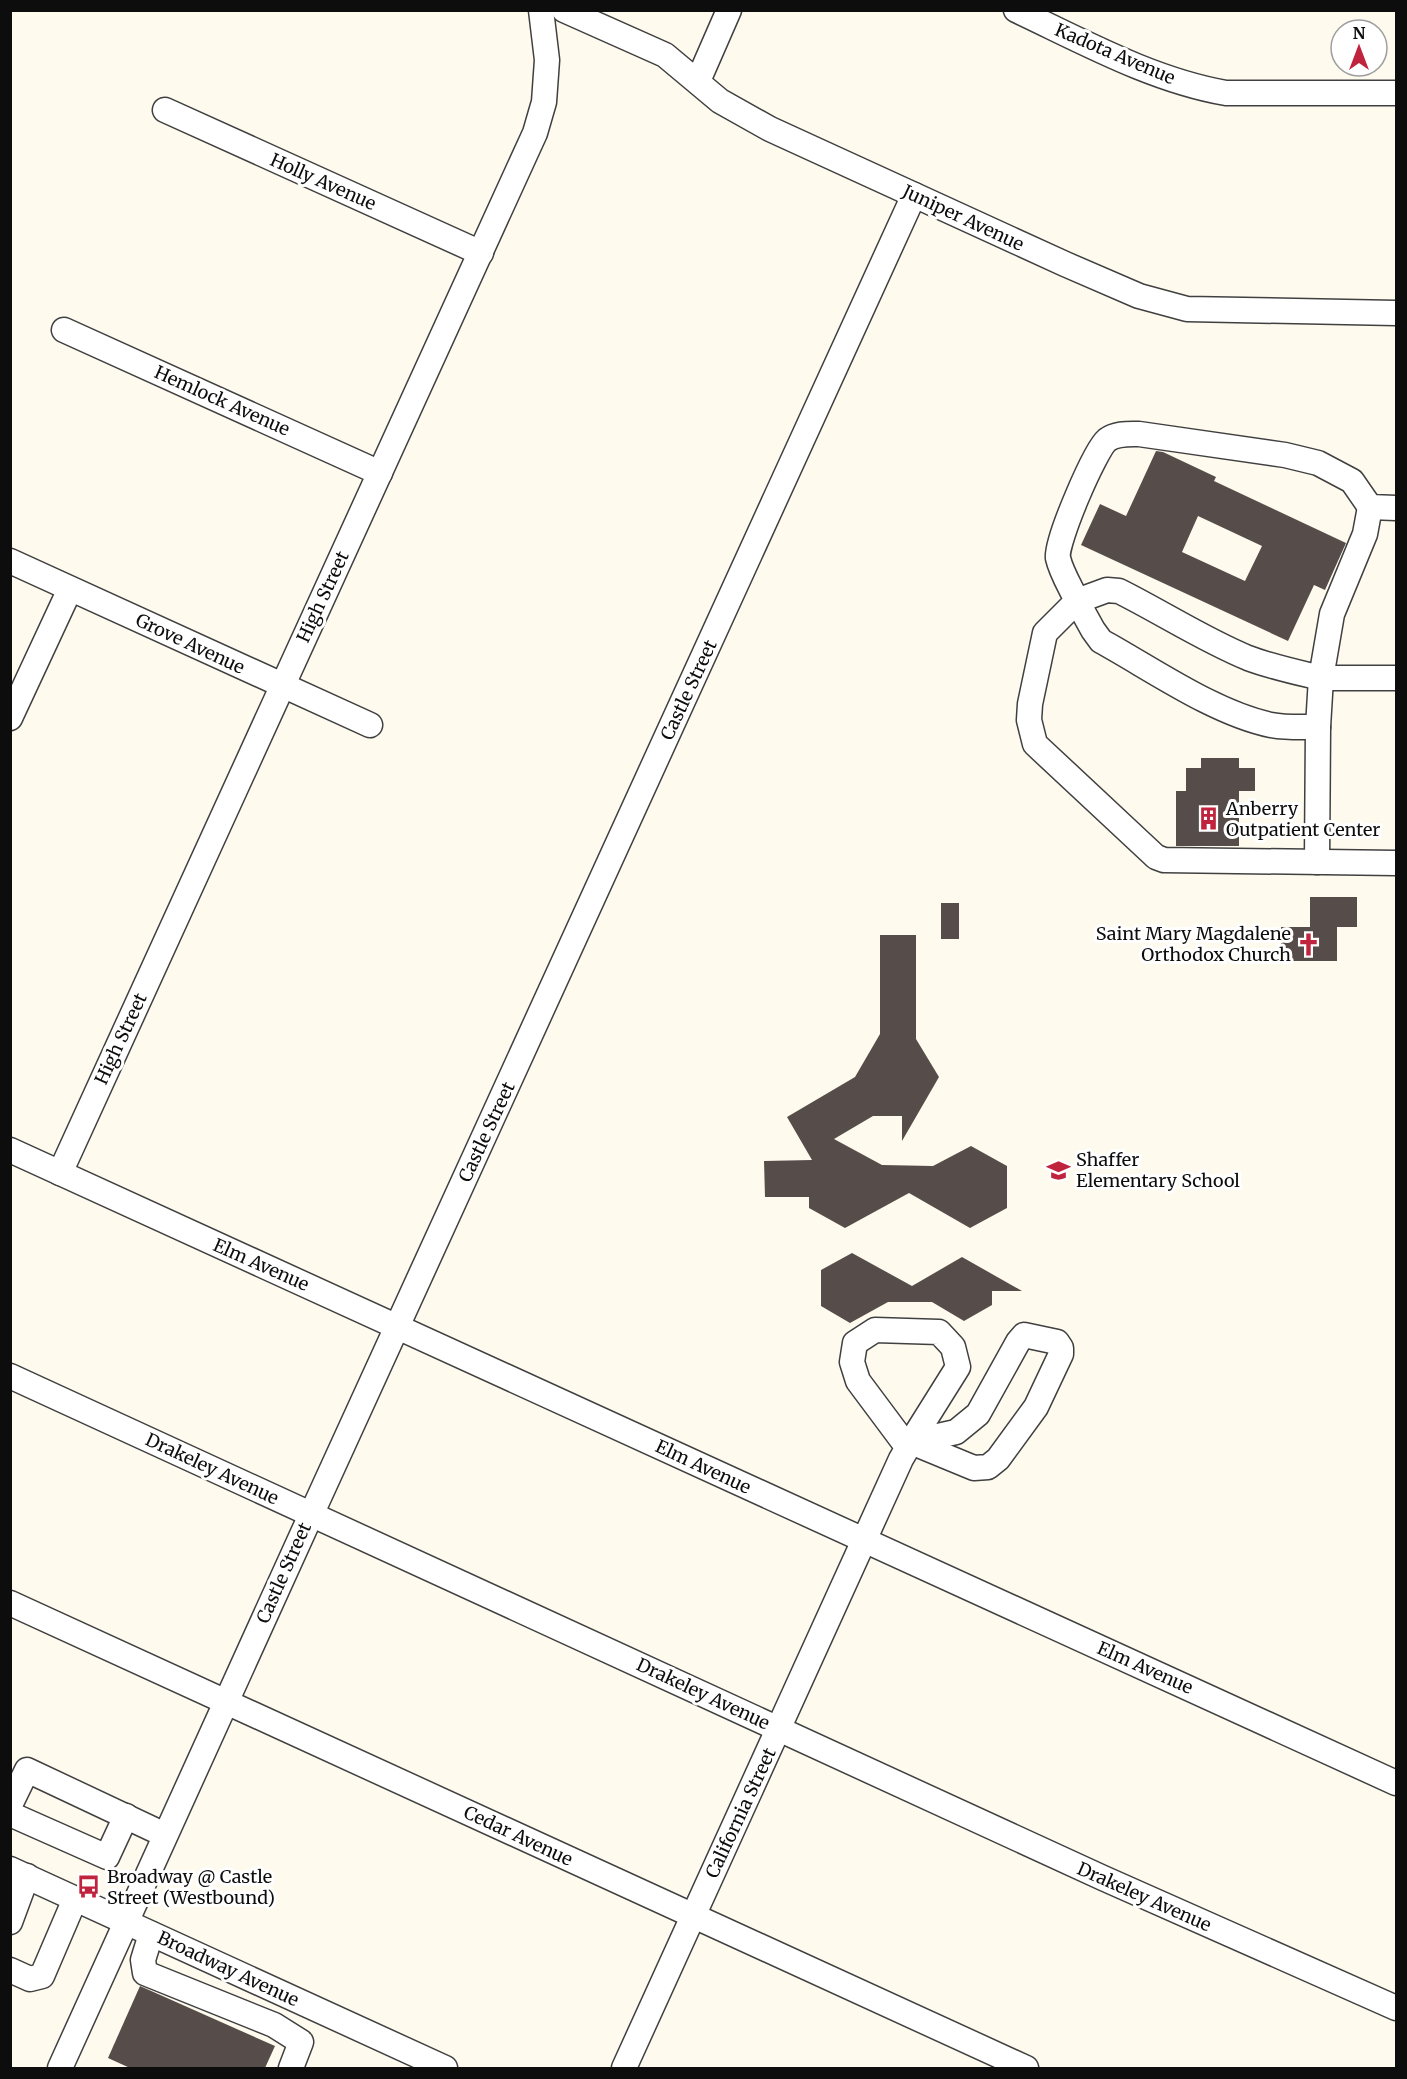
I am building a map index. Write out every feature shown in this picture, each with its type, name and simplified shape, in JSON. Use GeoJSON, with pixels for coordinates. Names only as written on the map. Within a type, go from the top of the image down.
{"type":"FeatureCollection","features":[{"type":"Feature","properties":{"kind":"street","name":"High Street"},"geometry":{"type":"LineString","coordinates":[[60,1173],[536,133],[544,102],[547,60],[541,10]]}},
{"type":"Feature","properties":{"kind":"street","name":"Juniper Avenue"},"geometry":{"type":"LineString","coordinates":[[564,10],[665,55],[720,101],[770,129],[1139,296],[1187,309],[1396,313]]}},
{"type":"Feature","properties":{"kind":"street"},"geometry":{"type":"LineString","coordinates":[[698,81],[729,10]]}},
{"type":"Feature","properties":{"kind":"street","name":"Kadota Avenue"},"geometry":{"type":"LineString","coordinates":[[1016,10],[1145,70],[1199,88],[1226,93],[1396,93]]}},
{"type":"Feature","properties":{"kind":"street","name":"Holly Avenue"},"geometry":{"type":"LineString","coordinates":[[165,110],[481,253]]}},
{"type":"Feature","properties":{"kind":"street","name":"Castle Street"},"geometry":{"type":"LineString","coordinates":[[60,2068],[310,1515],[914,195]]}},
{"type":"Feature","properties":{"kind":"street","name":"Hemlock Avenue"},"geometry":{"type":"LineString","coordinates":[[64,330],[380,473]]}},
{"type":"Feature","properties":{"kind":"street"},"geometry":{"type":"LineString","coordinates":[[1317,862],[1318,726],[1321,678],[1332,614],[1365,534],[1370,507],[1352,482],[1318,463],[1249,449],[1138,434],[1118,435],[1107,440],[1065,524],[1058,557],[1077,601],[1101,641],[1227,710],[1272,725],[1318,726]]}},
{"type":"Feature","properties":{"kind":"street"},"geometry":{"type":"LineString","coordinates":[[1370,507],[1396,508]]}},
{"type":"Feature","properties":{"kind":"street","name":"Grove Avenue"},"geometry":{"type":"LineString","coordinates":[[10,561],[370,725]]}},
{"type":"Feature","properties":{"kind":"street"},"geometry":{"type":"LineString","coordinates":[[10,718],[70,589]]}},
{"type":"Feature","properties":{"kind":"street"},"geometry":{"type":"LineString","coordinates":[[1396,678],[1321,678],[1286,670],[1249,658],[1119,591],[1107,590],[1077,601],[1045,633],[1030,704],[1029,720],[1035,744],[1156,857],[1172,861],[1396,863]]}},
{"type":"Feature","properties":{"kind":"street","name":"Elm Avenue"},"geometry":{"type":"LineString","coordinates":[[10,1150],[1396,1783]]}},
{"type":"Feature","properties":{"kind":"street","name":"California Street"},"geometry":{"type":"LineString","coordinates":[[624,2068],[907,1450],[958,1367],[953,1347],[939,1332],[875,1330],[855,1343],[852,1362],[858,1381],[907,1450]]}},
{"type":"Feature","properties":{"kind":"street"},"geometry":{"type":"LineString","coordinates":[[1024,1335],[1057,1342],[1061,1348],[1061,1354],[1036,1407],[998,1459],[988,1467],[974,1468],[907,1450],[956,1432],[978,1414],[1024,1335]]}},
{"type":"Feature","properties":{"kind":"street","name":"Drakeley Avenue"},"geometry":{"type":"LineString","coordinates":[[10,1376],[1103,1878],[1396,2008]]}},
{"type":"Feature","properties":{"kind":"street","name":"Cedar Avenue"},"geometry":{"type":"LineString","coordinates":[[10,1603],[1026,2068]]}},
{"type":"Feature","properties":{"kind":"street"},"geometry":{"type":"LineString","coordinates":[[10,1805],[27,1770],[165,1835]]}},
{"type":"Feature","properties":{"kind":"street"},"geometry":{"type":"LineString","coordinates":[[10,1814],[107,1857],[126,1816]]}},
{"type":"Feature","properties":{"kind":"street"},"geometry":{"type":"LineString","coordinates":[[10,1922],[19,1873]]}},
{"type":"Feature","properties":{"kind":"street","name":"Broadway Avenue"},"geometry":{"type":"LineString","coordinates":[[19,1873],[445,2068]]}},
{"type":"Feature","properties":{"kind":"street"},"geometry":{"type":"LineString","coordinates":[[10,1970],[30,1979],[42,1976],[75,1899]]}},
{"type":"Feature","properties":{"kind":"street"},"geometry":{"type":"LineString","coordinates":[[151,1934],[143,1959],[145,1973],[274,2025],[301,2042],[291,2068]]}},
{"type":"Feature","properties":{"kind":"building"},"geometry":{"type":"Polygon","coordinates":[[[1156,451],[1163,452],[1216,477],[1214,481],[1346,543],[1325,590],[1314,585],[1288,641],[1081,545],[1100,504],[1126,516],[1156,451]],[[1198,516],[1182,552],[1245,581],[1262,546],[1198,516]]]}},
{"type":"Feature","properties":{"kind":"building","name":"Anberry Outpatient Center"},"geometry":{"type":"Polygon","coordinates":[[[1201,758],[1239,758],[1239,768],[1255,768],[1255,791],[1239,791],[1239,846],[1176,846],[1176,791],[1186,791],[1186,768],[1201,768],[1201,758]]]}},
{"type":"Feature","properties":{"kind":"building","name":"Saint Mary Magdalene Orthodox Church"},"geometry":{"type":"Polygon","coordinates":[[[1310,897],[1357,897],[1357,927],[1337,927],[1337,961],[1281,961],[1281,927],[1310,927],[1310,897]]]}},
{"type":"Feature","properties":{"kind":"building"},"geometry":{"type":"Polygon","coordinates":[[[941,903],[959,903],[959,939],[941,939],[941,903]]]}},
{"type":"Feature","properties":{"kind":"building"},"geometry":{"type":"Polygon","coordinates":[[[880,935],[916,935],[916,1039],[939,1077],[902,1141],[902,1116],[873,1116],[834,1139],[882,1165],[933,1166],[971,1146],[1007,1166],[1007,1208],[970,1228],[909,1193],[845,1228],[809,1208],[809,1197],[765,1197],[764,1161],[812,1160],[787,1117],[855,1077],[880,1034],[880,935]]]}},
{"type":"Feature","properties":{"kind":"building"},"geometry":{"type":"Polygon","coordinates":[[[852,1253],[912,1286],[962,1257],[1022,1291],[992,1291],[992,1305],[964,1321],[932,1302],[888,1302],[850,1323],[821,1306],[821,1270],[852,1253]]]}},
{"type":"Feature","properties":{"kind":"building"},"geometry":{"type":"Polygon","coordinates":[[[140,1986],[275,2046],[265,2068],[130,2068],[108,2058],[140,1986]]]}},
{"type":"Feature","properties":{"kind":"place","name":"Anberry Outpatient Center"},"geometry":{"type":"Point","coordinates":[1208,819]}},
{"type":"Feature","properties":{"kind":"place","name":"Saint Mary Magdalene Orthodox Church"},"geometry":{"type":"Point","coordinates":[1309,944]}},
{"type":"Feature","properties":{"kind":"place","name":"Shaffer Elementary School"},"geometry":{"type":"Point","coordinates":[1058,1170]}},
{"type":"Feature","properties":{"kind":"place","name":"Broadway @ Castle Street (Westbound)"},"geometry":{"type":"Point","coordinates":[89,1887]}}]}
